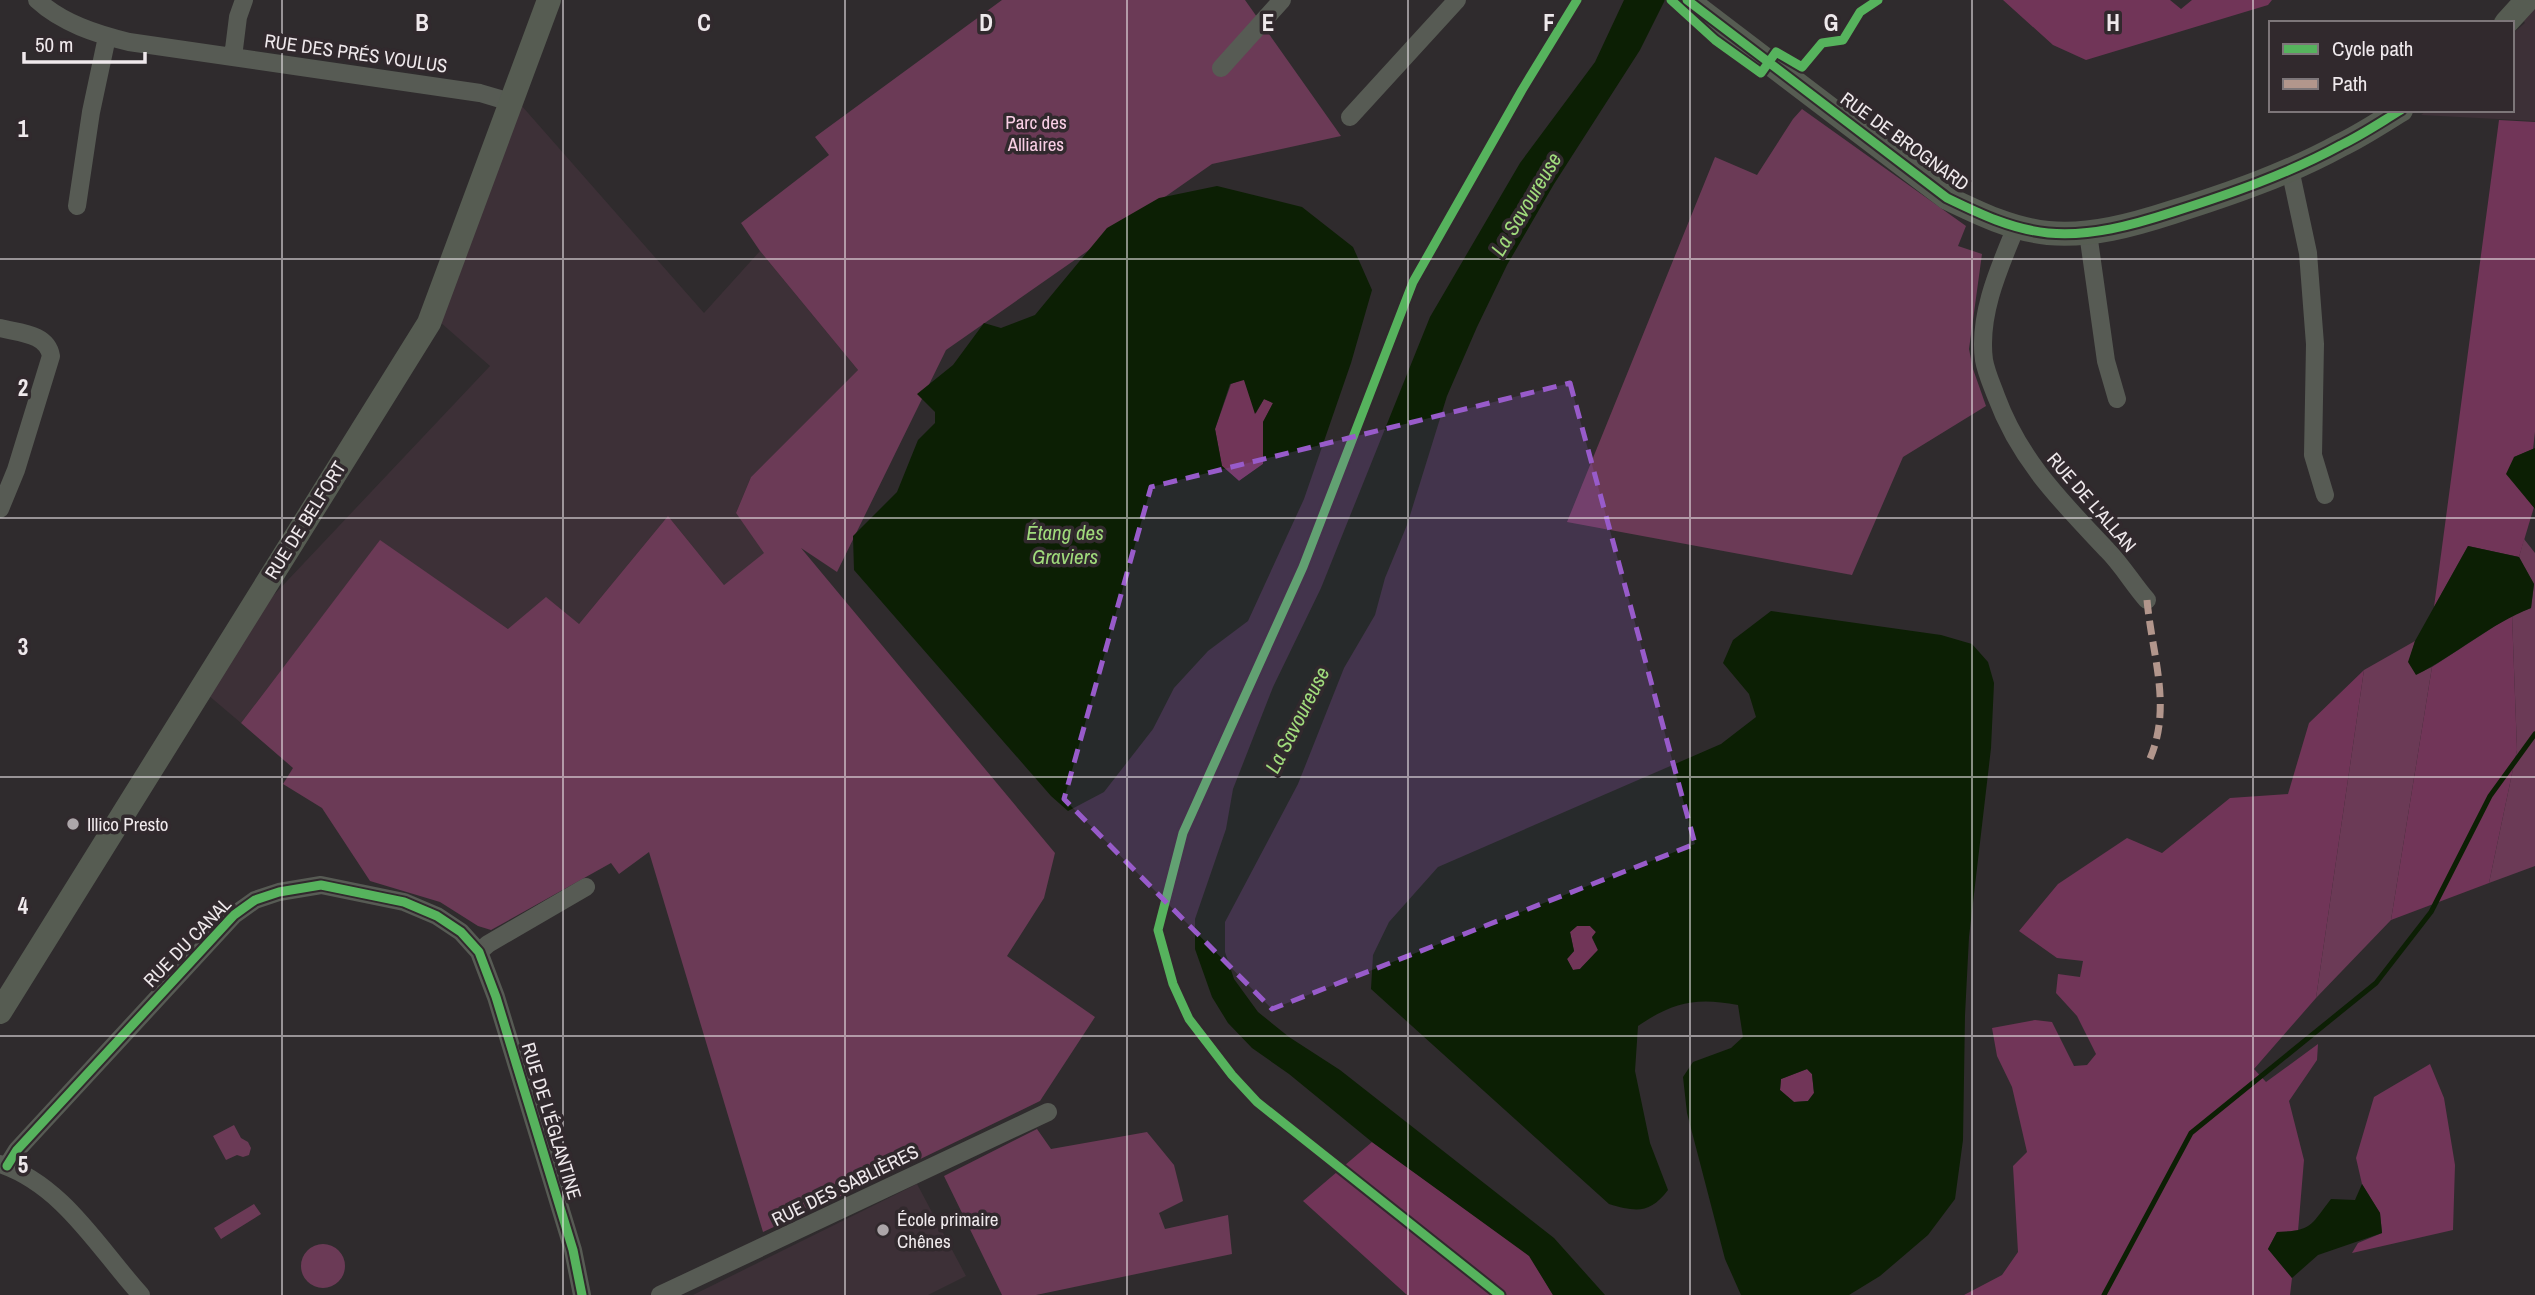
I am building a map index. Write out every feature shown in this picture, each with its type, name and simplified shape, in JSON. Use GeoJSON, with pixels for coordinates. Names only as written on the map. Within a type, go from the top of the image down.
{"type":"FeatureCollection","features":[{"type":"Feature","properties":{"kind":"main road","name":"RUE DE BELFORT"},"geometry":{"type":"LineString","coordinates":[[0,1012],[429,323],[549,0]]}},
{"type":"Feature","properties":{"kind":"main road","name":"RUE DE BROGNARD"},"geometry":{"type":"LineString","coordinates":[[1687,0],[1947,198],[1989,219],[2048,233],[2088,233],[2137,223],[2197,205],[2291,169],[2340,146],[2398,112]]}},
{"type":"Feature","properties":{"kind":"main road"},"geometry":{"type":"LineString","coordinates":[[2508,21],[2527,0]]}},
{"type":"Feature","properties":{"kind":"street","name":"RUE DES PRÉS VOULUS"},"geometry":{"type":"LineString","coordinates":[[37,0],[74,24],[107,37],[480,93],[510,102]]}},
{"type":"Feature","properties":{"kind":"street"},"geometry":{"type":"LineString","coordinates":[[233,57],[238,17],[244,0]]}},
{"type":"Feature","properties":{"kind":"street"},"geometry":{"type":"LineString","coordinates":[[1221,68],[1282,0]]}},
{"type":"Feature","properties":{"kind":"street"},"geometry":{"type":"LineString","coordinates":[[1350,117],[1457,0]]}},
{"type":"Feature","properties":{"kind":"street"},"geometry":{"type":"LineString","coordinates":[[77,206],[91,112],[107,37]]}},
{"type":"Feature","properties":{"kind":"street"},"geometry":{"type":"LineString","coordinates":[[2291,169],[2308,253],[2315,344],[2313,455],[2325,495]]}},
{"type":"Feature","properties":{"kind":"street","name":"RUE DE L'ALLAN"},"geometry":{"type":"LineString","coordinates":[[2016,227],[1995,278],[1987,311],[1984,361],[2003,413],[2021,449],[2044,482],[2109,552],[2147,600]]}},
{"type":"Feature","properties":{"kind":"street"},"geometry":{"type":"LineString","coordinates":[[2088,233],[2106,361],[2117,399]]}},
{"type":"Feature","properties":{"kind":"street"},"geometry":{"type":"LineString","coordinates":[[0,328],[42,339],[49,346],[51,356],[16,470],[0,509]]}},
{"type":"Feature","properties":{"kind":"street","name":"RUE DU CANAL"},"geometry":{"type":"LineString","coordinates":[[3,1165],[234,915],[255,900],[279,892],[321,885],[404,902],[437,916],[461,932],[481,955]]}},
{"type":"Feature","properties":{"kind":"street"},"geometry":{"type":"LineString","coordinates":[[481,955],[488,944],[586,887]]}},
{"type":"Feature","properties":{"kind":"street","name":"RUE DE L'ÉGLANTINE"},"geometry":{"type":"LineString","coordinates":[[481,955],[573,1250],[582,1295]]}},
{"type":"Feature","properties":{"kind":"street","name":"RUE DES SABLIÈRES"},"geometry":{"type":"LineString","coordinates":[[660,1295],[1048,1112]]}},
{"type":"Feature","properties":{"kind":"street"},"geometry":{"type":"LineString","coordinates":[[3,1165],[33,1179],[68,1210],[141,1295]]}},
{"type":"Feature","properties":{"kind":"highlighted area"},"geometry":{"type":"Polygon","coordinates":[[[1570,383],[1695,844],[1272,1009],[1064,799],[1151,487],[1570,383]]]}},
{"type":"Feature","properties":{"kind":"shaded area"},"geometry":{"type":"Polygon","coordinates":[[[2003,0],[2170,0],[2181,9],[2192,0],[2272,0],[2268,5],[2086,60],[2053,45],[2003,0]]]}},
{"type":"Feature","properties":{"kind":"shaded area"},"geometry":{"type":"Polygon","coordinates":[[[2511,0],[2535,0],[2535,121],[2421,115],[2425,112],[2514,112],[2514,32],[2525,23],[2511,0]]]}},
{"type":"Feature","properties":{"kind":"shaded area"},"geometry":{"type":"Polygon","coordinates":[[[521,105],[704,313],[760,251],[858,370],[751,477],[736,513],[765,553],[724,585],[668,516],[579,624],[508,629],[380,541],[241,723],[208,695],[271,598],[490,366],[440,322],[521,105]]]}},
{"type":"Feature","properties":{"kind":"shaded area"},"geometry":{"type":"Polygon","coordinates":[[[2499,120],[2535,122],[2535,432],[2533,449],[2514,457],[2523,493],[2534,507],[2519,557],[2468,546],[2434,607],[2499,120]]]}},
{"type":"Feature","properties":{"kind":"shaded area"},"geometry":{"type":"Polygon","coordinates":[[[1244,379],[1256,413],[1264,399],[1273,403],[1263,422],[1263,464],[1239,481],[1222,466],[1215,429],[1231,384],[1244,379]]]}},
{"type":"Feature","properties":{"kind":"shaded area"},"geometry":{"type":"Polygon","coordinates":[[[2512,615],[2517,750],[2489,883],[2391,920],[2432,667],[2512,615]]]}},
{"type":"Feature","properties":{"kind":"shaded area"},"geometry":{"type":"Polygon","coordinates":[[[2364,670],[2316,998],[2254,1069],[2266,1082],[2318,1044],[2317,1060],[2289,1101],[2304,1160],[2298,1231],[2277,1232],[2268,1249],[2292,1278],[2290,1295],[1964,1295],[2002,1275],[2018,1252],[2013,1166],[2027,1152],[2012,1087],[1997,1056],[1992,1028],[2035,1020],[2052,1022],[2074,1066],[2087,1065],[2096,1054],[2077,1016],[2056,993],[2058,974],[2080,977],[2083,961],[2057,958],[2019,931],[2058,884],[2127,838],[2162,853],[2230,798],[2288,794],[2309,723],[2364,670]]]}},
{"type":"Feature","properties":{"kind":"shaded area"},"geometry":{"type":"Polygon","coordinates":[[[1577,926],[1590,926],[1596,932],[1592,938],[1598,950],[1580,969],[1573,970],[1567,959],[1574,951],[1570,932],[1577,926]]]}},
{"type":"Feature","properties":{"kind":"shaded area"},"geometry":{"type":"Polygon","coordinates":[[[2430,1064],[2444,1098],[2455,1165],[2453,1230],[2352,1253],[2358,1243],[2382,1233],[2380,1213],[2362,1184],[2356,1158],[2374,1097],[2430,1064]]]}},
{"type":"Feature","properties":{"kind":"shaded area"},"geometry":{"type":"Polygon","coordinates":[[[1807,1069],[1812,1074],[1814,1093],[1808,1101],[1794,1102],[1780,1090],[1781,1079],[1807,1069]]]}},
{"type":"Feature","properties":{"kind":"shaded area"},"geometry":{"type":"Polygon","coordinates":[[[1372,1142],[1530,1256],[1553,1295],[1407,1295],[1303,1201],[1372,1142]]]}},
{"type":"Feature","properties":{"kind":"shaded area","name":"École primaire Chênes"},"geometry":{"type":"Polygon","coordinates":[[[917,1184],[966,1276],[928,1295],[693,1295],[917,1184]]]}},
{"type":"Feature","properties":{"kind":"green space","name":"Parc des Alliaires"},"geometry":{"type":"Polygon","coordinates":[[[1002,0],[1245,0],[1341,136],[1212,164],[946,350],[837,572],[801,548],[1055,853],[1044,898],[1007,956],[1095,1017],[1040,1101],[763,1232],[649,852],[619,874],[611,863],[491,930],[478,926],[440,902],[370,881],[322,808],[283,784],[293,768],[241,723],[380,540],[508,629],[546,597],[579,624],[668,516],[724,585],[764,553],[736,513],[751,477],[858,370],[760,251],[741,223],[829,155],[815,137],[1002,0]]]}},
{"type":"Feature","properties":{"kind":"green space"},"geometry":{"type":"Polygon","coordinates":[[[1802,109],[1966,226],[1958,246],[1982,254],[1969,349],[1986,406],[1903,457],[1852,575],[1567,522],[1715,157],[1757,175],[1802,109]]]}},
{"type":"Feature","properties":{"kind":"green space"},"geometry":{"type":"Polygon","coordinates":[[[2524,539],[2535,553],[2535,866],[2489,883],[2517,750],[2512,615],[2531,608],[2534,584],[2519,557],[2524,539]]]}},
{"type":"Feature","properties":{"kind":"green space"},"geometry":{"type":"Polygon","coordinates":[[[2415,641],[2409,662],[2416,674],[2432,667],[2391,920],[2316,998],[2364,670],[2415,641]]]}},
{"type":"Feature","properties":{"kind":"green space"},"geometry":{"type":"Polygon","coordinates":[[[234,1125],[251,1148],[249,1155],[237,1155],[226,1160],[213,1136],[234,1125]]]}},
{"type":"Feature","properties":{"kind":"green space"},"geometry":{"type":"Polygon","coordinates":[[[1037,1129],[1051,1149],[1147,1132],[1174,1165],[1183,1201],[1159,1213],[1165,1229],[1228,1215],[1232,1254],[1036,1295],[1002,1295],[944,1176],[1037,1129]]]}},
{"type":"Feature","properties":{"kind":"green space"},"geometry":{"type":"Polygon","coordinates":[[[254,1204],[261,1214],[221,1239],[214,1228],[254,1204]]]}},
{"type":"Feature","properties":{"kind":"green space"},"geometry":{"type":"Polygon","coordinates":[[[323,1244],[338,1251],[345,1266],[338,1281],[323,1288],[308,1281],[301,1266],[308,1251],[323,1244]]]}},
{"type":"Feature","properties":{"kind":"water","name":"La Savoureuse"},"geometry":{"type":"Polygon","coordinates":[[[1624,0],[1665,0],[1640,50],[1554,184],[1507,265],[1477,327],[1447,396],[1407,525],[1385,578],[1375,615],[1344,668],[1298,784],[1225,922],[1225,952],[1234,979],[1258,1012],[1289,1037],[1340,1070],[1554,1238],[1605,1295],[1553,1295],[1529,1256],[1372,1142],[1289,1074],[1252,1048],[1228,1023],[1212,997],[1195,949],[1195,919],[1226,829],[1233,789],[1273,687],[1321,588],[1430,317],[1520,163],[1595,62],[1624,0]]]}},
{"type":"Feature","properties":{"kind":"water","name":"Étang des Graviers"},"geometry":{"type":"Polygon","coordinates":[[[1217,186],[1302,207],[1353,247],[1372,290],[1351,363],[1304,499],[1248,621],[1208,651],[1174,688],[1153,729],[1104,792],[1068,811],[1051,796],[854,570],[853,536],[897,492],[918,440],[935,423],[935,412],[917,394],[953,365],[984,323],[1001,328],[1035,315],[1107,228],[1159,198],[1217,186]],[[1244,380],[1230,384],[1215,429],[1222,466],[1239,481],[1263,464],[1263,422],[1273,403],[1264,399],[1255,414],[1244,380]]]}},
{"type":"Feature","properties":{"kind":"water"},"geometry":{"type":"Polygon","coordinates":[[[2535,448],[2535,509],[2506,474],[2514,457],[2535,448]]]}},
{"type":"Feature","properties":{"kind":"water"},"geometry":{"type":"Polygon","coordinates":[[[2468,546],[2519,557],[2534,584],[2531,608],[2501,622],[2416,675],[2408,662],[2415,641],[2468,546]]]}},
{"type":"Feature","properties":{"kind":"water"},"geometry":{"type":"Polygon","coordinates":[[[1771,611],[1941,635],[1972,644],[1988,662],[1994,683],[1991,748],[1969,937],[1963,1140],[1955,1199],[1928,1235],[1880,1276],[1849,1295],[1741,1295],[1725,1259],[1687,1113],[1683,1077],[1693,1062],[1731,1048],[1743,1037],[1738,1005],[1710,1002],[1685,1004],[1662,1011],[1638,1026],[1635,1071],[1650,1143],[1668,1190],[1649,1207],[1627,1209],[1609,1204],[1371,989],[1373,955],[1389,922],[1438,867],[1721,744],[1756,717],[1749,694],[1723,663],[1733,640],[1771,611]],[[1577,926],[1570,932],[1574,951],[1567,959],[1573,970],[1580,969],[1598,950],[1592,937],[1596,932],[1590,926],[1577,926]],[[1807,1069],[1781,1079],[1780,1090],[1794,1102],[1808,1101],[1814,1093],[1812,1074],[1807,1069]]]}},
{"type":"Feature","properties":{"kind":"water"},"geometry":{"type":"Polygon","coordinates":[[[2362,1184],[2380,1213],[2382,1233],[2318,1255],[2292,1278],[2268,1249],[2277,1232],[2297,1230],[2310,1225],[2331,1199],[2355,1200],[2362,1184]]]}},
{"type":"Feature","properties":{"kind":"waterway"},"geometry":{"type":"LineString","coordinates":[[2104,1295],[2191,1133],[2376,983],[2431,912],[2490,796],[2535,734]]}},
{"type":"Feature","properties":{"kind":"marked path"},"geometry":{"type":"LineString","coordinates":[[2147,600],[2160,701],[2160,721],[2149,761]]}},
{"type":"Feature","properties":{"kind":"cycle path"},"geometry":{"type":"LineString","coordinates":[[1500,1295],[1257,1102],[1232,1075],[1189,1019],[1173,984],[1158,930],[1183,833],[1303,567],[1413,282],[1522,90],[1577,0]]}},
{"type":"Feature","properties":{"kind":"cycle path"},"geometry":{"type":"LineString","coordinates":[[1671,0],[1715,40],[1761,73],[1776,52],[1802,67],[1822,43],[1843,40],[1860,12],[1878,0]]}},
{"type":"Feature","properties":{"kind":"cycle path"},"geometry":{"type":"LineString","coordinates":[[1687,0],[1947,198],[1996,220],[2034,231],[2064,234],[2095,232],[2194,205],[2300,165],[2398,112]]}},
{"type":"Feature","properties":{"kind":"cycle path"},"geometry":{"type":"LineString","coordinates":[[7,1166],[17,1150],[234,915],[255,900],[279,892],[321,885],[404,902],[437,916],[461,932],[479,952],[496,997],[573,1250],[582,1295]]}},
{"type":"Feature","properties":{"kind":"place","name":"Illico Presto"},"geometry":{"type":"Point","coordinates":[73,824]}},
{"type":"Feature","properties":{"kind":"place","name":"École primaire Chênes"},"geometry":{"type":"Point","coordinates":[883,1230]}}]}
